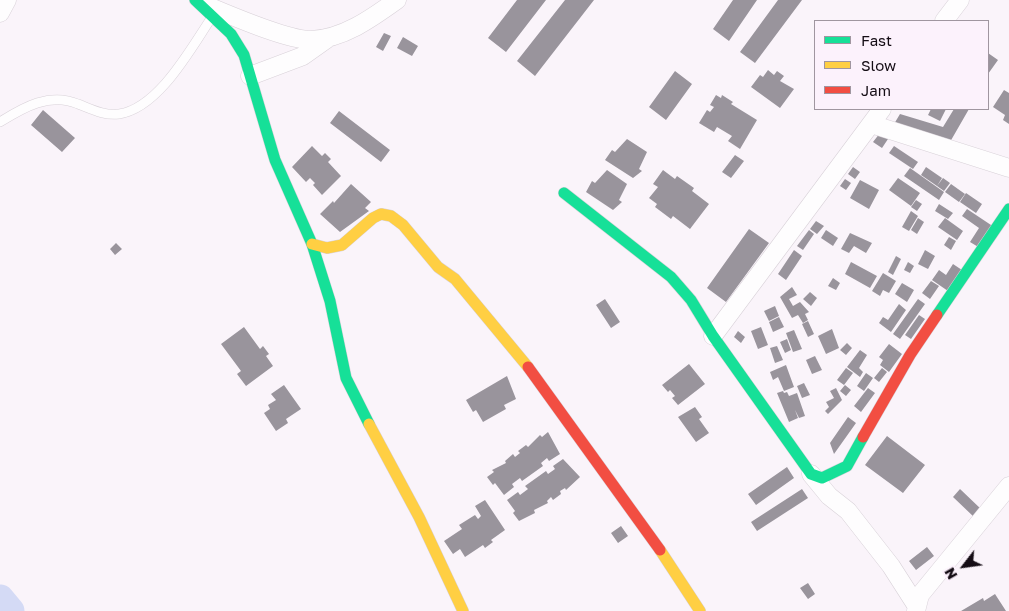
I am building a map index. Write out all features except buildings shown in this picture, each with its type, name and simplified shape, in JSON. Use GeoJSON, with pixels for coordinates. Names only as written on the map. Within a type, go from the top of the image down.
{"type":"FeatureCollection","features":[{"type":"Feature","properties":{"kind":"street"},"geometry":{"type":"LineString","coordinates":[[0,13],[8,0]]}},
{"type":"Feature","properties":{"kind":"street"},"geometry":{"type":"LineString","coordinates":[[197,1],[240,20],[310,40],[332,36],[363,24],[397,0]]}},
{"type":"Feature","properties":{"kind":"street"},"geometry":{"type":"LineString","coordinates":[[945,20],[960,0]]}},
{"type":"Feature","properties":{"kind":"street"},"geometry":{"type":"LineString","coordinates":[[197,1],[213,14],[231,34],[244,55],[275,160],[312,244],[330,301],[346,378],[356,402],[392,465],[449,586],[463,611]]}},
{"type":"Feature","properties":{"kind":"street"},"geometry":{"type":"LineString","coordinates":[[250,76],[303,56],[332,36]]}},
{"type":"Feature","properties":{"kind":"street"},"geometry":{"type":"LineString","coordinates":[[713,336],[881,110]]}},
{"type":"Feature","properties":{"kind":"street"},"geometry":{"type":"LineString","coordinates":[[871,124],[1009,168]]}},
{"type":"Feature","properties":{"kind":"street"},"geometry":{"type":"LineString","coordinates":[[564,193],[671,277],[691,300],[713,336],[775,422],[799,460],[829,496],[848,511],[891,566],[916,608]]}},
{"type":"Feature","properties":{"kind":"street"},"geometry":{"type":"LineString","coordinates":[[811,474],[822,478],[834,474],[847,466],[910,355],[1009,209]]}},
{"type":"Feature","properties":{"kind":"street"},"geometry":{"type":"LineString","coordinates":[[312,244],[328,248],[342,244],[381,214],[390,216],[403,225],[438,267],[455,279],[526,364],[651,537],[700,611]]}},
{"type":"Feature","properties":{"kind":"street"},"geometry":{"type":"LineString","coordinates":[[916,608],[920,595],[1009,486]]}},
{"type":"Feature","properties":{"kind":"lane"},"geometry":{"type":"LineString","coordinates":[[0,122],[22,108],[42,101],[64,100],[78,104],[93,112],[118,114],[142,105],[183,60],[213,14]]}},
{"type":"Feature","properties":{"kind":"waterway"},"geometry":{"type":"LineString","coordinates":[[0,599],[10,611]]}},
{"type":"Feature","properties":{"kind":"traffic: fast"},"geometry":{"type":"LineString","coordinates":[[195,0],[231,34],[244,55],[275,160],[312,244],[330,301],[346,378],[369,424]]}},
{"type":"Feature","properties":{"kind":"traffic: fast"},"geometry":{"type":"LineString","coordinates":[[564,193],[671,277],[691,300],[713,336],[811,474],[822,478],[847,466],[863,437]]}},
{"type":"Feature","properties":{"kind":"traffic: fast"},"geometry":{"type":"LineString","coordinates":[[937,315],[1009,209]]}},
{"type":"Feature","properties":{"kind":"traffic: slow"},"geometry":{"type":"LineString","coordinates":[[312,244],[327,248],[342,245],[373,218],[381,214],[391,216],[403,225],[438,267],[455,279],[528,367]]}},
{"type":"Feature","properties":{"kind":"traffic: slow"},"geometry":{"type":"LineString","coordinates":[[369,424],[419,517],[463,611]]}},
{"type":"Feature","properties":{"kind":"traffic: slow"},"geometry":{"type":"LineString","coordinates":[[660,550],[700,611]]}},
{"type":"Feature","properties":{"kind":"traffic: jam"},"geometry":{"type":"LineString","coordinates":[[863,437],[910,355],[937,315]]}},
{"type":"Feature","properties":{"kind":"traffic: jam"},"geometry":{"type":"LineString","coordinates":[[528,367],[660,550]]}}]}
